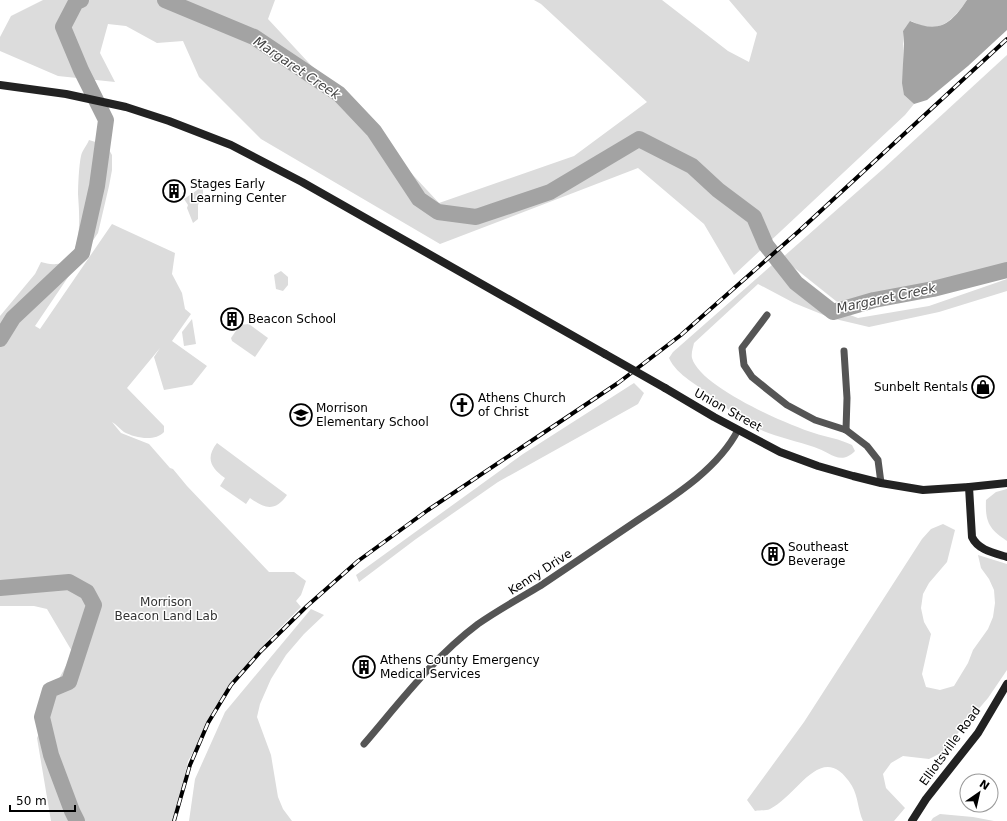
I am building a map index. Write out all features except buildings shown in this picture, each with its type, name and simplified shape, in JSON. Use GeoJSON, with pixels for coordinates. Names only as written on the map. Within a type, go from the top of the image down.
{"type":"FeatureCollection","features":[{"type":"Feature","properties":{"kind":"main road","name":"Union Street"},"geometry":{"type":"LineString","coordinates":[[0,85],[66,94],[126,107],[169,121],[231,145],[302,182],[738,430],[780,452],[818,466],[881,483],[923,490],[1007,483]]}},
{"type":"Feature","properties":{"kind":"main road"},"geometry":{"type":"LineString","coordinates":[[969,487],[972,537],[974,541],[986,550],[1007,557]]}},
{"type":"Feature","properties":{"kind":"main road","name":"Elliotsville Road"},"geometry":{"type":"LineString","coordinates":[[912,821],[926,799],[978,733],[1007,684]]}},
{"type":"Feature","properties":{"kind":"street"},"geometry":{"type":"LineString","coordinates":[[767,315],[742,348],[744,365],[752,377],[788,406],[815,420],[846,430],[867,446],[878,460],[881,483]]}},
{"type":"Feature","properties":{"kind":"street"},"geometry":{"type":"LineString","coordinates":[[844,351],[847,398],[846,430]]}},
{"type":"Feature","properties":{"kind":"street","name":"Kenny Drive"},"geometry":{"type":"LineString","coordinates":[[364,744],[437,660],[454,643],[480,623],[545,582],[663,504],[689,485],[732,443],[738,430]]}},
{"type":"Feature","properties":{"kind":"green space"},"geometry":{"type":"Polygon","coordinates":[[[43,0],[275,0],[268,19],[439,203],[574,156],[647,102],[541,4],[534,0],[662,0],[728,51],[749,62],[757,33],[729,0],[967,0],[954,17],[942,25],[929,28],[911,21],[903,31],[904,95],[914,104],[905,115],[734,275],[704,224],[638,168],[440,244],[261,139],[199,77],[183,41],[157,43],[126,26],[108,24],[100,53],[115,82],[58,76],[0,51],[0,37],[11,16],[43,0]]]}},
{"type":"Feature","properties":{"kind":"green space"},"geometry":{"type":"Polygon","coordinates":[[[1007,55],[1007,265],[846,309],[782,258],[883,169],[1007,55]]]}},
{"type":"Feature","properties":{"kind":"green space","name":"Morrison Beacon Land Lab"},"geometry":{"type":"Polygon","coordinates":[[[89,140],[102,144],[108,148],[112,155],[112,170],[98,233],[35,326],[40,329],[112,224],[175,253],[172,274],[182,293],[185,309],[191,314],[172,341],[207,366],[192,385],[164,390],[154,357],[160,348],[127,388],[164,426],[164,432],[156,437],[139,437],[124,432],[112,422],[121,433],[149,444],[269,572],[294,572],[306,581],[301,595],[296,601],[301,607],[268,640],[231,686],[188,761],[176,821],[51,821],[37,738],[42,727],[38,717],[73,653],[47,609],[34,606],[0,606],[0,316],[35,274],[41,262],[56,264],[65,261],[72,255],[76,246],[79,224],[78,190],[80,160],[82,152],[89,140]]]}},
{"type":"Feature","properties":{"kind":"green space"},"geometry":{"type":"Polygon","coordinates":[[[203,186],[203,194],[198,205],[198,219],[193,223],[187,208],[188,205],[184,199],[203,186]]]}},
{"type":"Feature","properties":{"kind":"green space"},"geometry":{"type":"Polygon","coordinates":[[[773,264],[805,286],[826,306],[858,318],[929,306],[1007,279],[1007,291],[939,312],[869,327],[831,318],[794,303],[758,284],[694,343],[692,358],[698,369],[710,381],[746,403],[784,422],[852,445],[855,451],[850,455],[840,458],[820,449],[758,429],[746,422],[689,380],[677,370],[669,358],[673,352],[773,264]]]}},
{"type":"Feature","properties":{"kind":"green space"},"geometry":{"type":"Polygon","coordinates":[[[281,271],[288,277],[288,285],[283,291],[276,289],[274,275],[281,271]]]}},
{"type":"Feature","properties":{"kind":"green space"},"geometry":{"type":"Polygon","coordinates":[[[192,319],[196,344],[184,346],[182,332],[192,319]]]}},
{"type":"Feature","properties":{"kind":"green space"},"geometry":{"type":"Polygon","coordinates":[[[249,324],[268,338],[255,357],[232,341],[231,338],[240,325],[249,324]]]}},
{"type":"Feature","properties":{"kind":"green space"},"geometry":{"type":"Polygon","coordinates":[[[634,383],[644,393],[638,404],[498,482],[416,539],[359,582],[356,575],[523,454],[634,383]]]}},
{"type":"Feature","properties":{"kind":"green space"},"geometry":{"type":"Polygon","coordinates":[[[217,443],[287,495],[283,500],[270,507],[260,505],[250,498],[246,504],[220,486],[225,478],[216,470],[211,462],[211,453],[217,443]]]}},
{"type":"Feature","properties":{"kind":"green space"},"geometry":{"type":"Polygon","coordinates":[[[1007,489],[1007,541],[996,533],[989,524],[986,514],[986,500],[996,492],[1007,489]]]}},
{"type":"Feature","properties":{"kind":"green space"},"geometry":{"type":"Polygon","coordinates":[[[943,524],[955,530],[947,562],[929,583],[923,594],[921,608],[924,622],[931,634],[922,674],[926,687],[940,690],[954,686],[968,663],[973,650],[988,629],[993,617],[995,603],[994,590],[989,579],[981,568],[978,555],[1007,564],[1007,670],[988,698],[941,753],[929,759],[903,756],[891,763],[883,774],[886,788],[905,808],[894,821],[863,821],[856,794],[852,786],[841,773],[831,767],[821,768],[811,774],[781,802],[770,809],[755,811],[747,800],[804,722],[922,539],[931,529],[943,524]]]}},
{"type":"Feature","properties":{"kind":"green space"},"geometry":{"type":"Polygon","coordinates":[[[311,609],[324,615],[304,634],[286,655],[271,679],[260,704],[257,717],[271,755],[278,797],[283,809],[292,821],[189,821],[195,779],[225,712],[311,609]]]}},
{"type":"Feature","properties":{"kind":"green space"},"geometry":{"type":"Polygon","coordinates":[[[940,814],[973,817],[994,821],[931,821],[940,814]]]}},
{"type":"Feature","properties":{"kind":"shaded area"},"geometry":{"type":"Polygon","coordinates":[[[967,0],[1007,0],[1007,30],[968,66],[927,100],[914,104],[904,95],[902,83],[904,44],[903,31],[910,21],[929,27],[937,26],[950,21],[967,0]]]}},
{"type":"Feature","properties":{"kind":"waterway","name":"Margaret Creek"},"geometry":{"type":"LineString","coordinates":[[0,339],[13,318],[82,253],[97,186],[106,120],[81,70],[63,27],[76,2],[81,0]]}},
{"type":"Feature","properties":{"kind":"waterway","name":"Margaret Creek"},"geometry":{"type":"LineString","coordinates":[[165,0],[254,37],[339,94],[374,131],[419,199],[438,212],[476,217],[550,192],[639,139],[692,166],[718,190],[754,217],[766,245],[796,283],[833,312],[874,300],[933,289],[1007,270]]}},
{"type":"Feature","properties":{"kind":"waterway","name":"Margaret Creek"},"geometry":{"type":"LineString","coordinates":[[0,588],[69,582],[87,592],[94,605],[69,682],[50,690],[42,717],[51,755],[77,821]]}},
{"type":"Feature","properties":{"kind":"railway"},"geometry":{"type":"LineString","coordinates":[[174,821],[190,765],[208,723],[231,685],[261,651],[307,606],[358,561],[428,510],[618,383],[681,335],[799,231],[1007,39]]}},
{"type":"Feature","properties":{"kind":"place","name":"Stages Early Learning Center"},"geometry":{"type":"Point","coordinates":[174,191]}},
{"type":"Feature","properties":{"kind":"place","name":"Beacon School"},"geometry":{"type":"Point","coordinates":[232,319]}},
{"type":"Feature","properties":{"kind":"place","name":"Sunbelt Rentals"},"geometry":{"type":"Point","coordinates":[983,387]}},
{"type":"Feature","properties":{"kind":"place","name":"Athens Church of Christ"},"geometry":{"type":"Point","coordinates":[462,405]}},
{"type":"Feature","properties":{"kind":"place","name":"Morrison Elementary School"},"geometry":{"type":"Point","coordinates":[301,415]}},
{"type":"Feature","properties":{"kind":"place","name":"Southeast Beverage"},"geometry":{"type":"Point","coordinates":[773,554]}},
{"type":"Feature","properties":{"kind":"place","name":"Athens County Emergency Medical Services"},"geometry":{"type":"Point","coordinates":[364,667]}}]}
